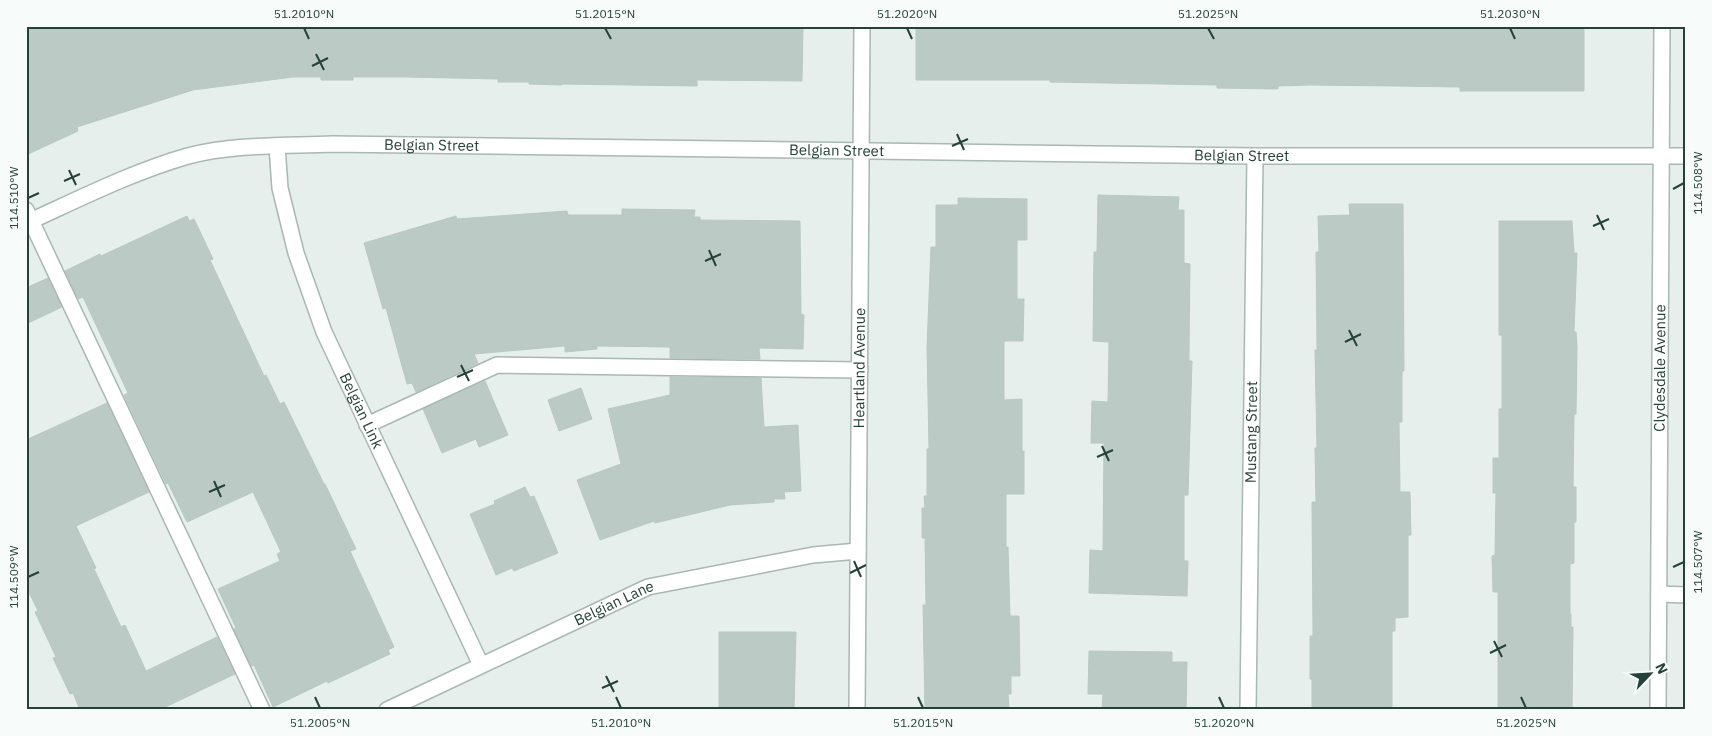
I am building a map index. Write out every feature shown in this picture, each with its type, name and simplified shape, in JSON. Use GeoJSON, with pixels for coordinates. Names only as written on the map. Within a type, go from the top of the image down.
{"type":"FeatureCollection","features":[{"type":"Feature","properties":{"kind":"street","name":"Heartland Avenue"},"geometry":{"type":"LineString","coordinates":[[857,710],[862,26]]}},
{"type":"Feature","properties":{"kind":"street","name":"Clydesdale Avenue"},"geometry":{"type":"LineString","coordinates":[[1658,710],[1662,26]]}},
{"type":"Feature","properties":{"kind":"street","name":"Belgian Street"},"geometry":{"type":"LineString","coordinates":[[28,218],[136,173],[189,156],[227,149],[277,146],[332,144],[1255,156],[1686,156]]}},
{"type":"Feature","properties":{"kind":"street","name":"Belgian Link"},"geometry":{"type":"LineString","coordinates":[[277,146],[280,188],[296,253],[324,332],[480,665]]}},
{"type":"Feature","properties":{"kind":"street","name":"Mustang Street"},"geometry":{"type":"LineString","coordinates":[[1248,710],[1255,156]]}},
{"type":"Feature","properties":{"kind":"street"},"geometry":{"type":"LineString","coordinates":[[28,218],[262,710]]}},
{"type":"Feature","properties":{"kind":"street"},"geometry":{"type":"LineString","coordinates":[[367,425],[498,365],[860,370]]}},
{"type":"Feature","properties":{"kind":"street","name":"Belgian Lane"},"geometry":{"type":"LineString","coordinates":[[387,710],[648,586],[814,556],[858,550]]}},
{"type":"Feature","properties":{"kind":"street"},"geometry":{"type":"LineString","coordinates":[[1659,594],[1686,594]]}},
{"type":"Feature","properties":{"kind":"building"},"geometry":{"type":"Polygon","coordinates":[[[26,26],[803,26],[802,81],[697,80],[697,86],[562,85],[498,82],[498,79],[353,77],[353,80],[321,80],[321,77],[293,77],[193,90],[77,127],[78,131],[26,155],[26,26]]]}},
{"type":"Feature","properties":{"kind":"building"},"geometry":{"type":"Polygon","coordinates":[[[916,26],[1584,26],[1584,91],[1460,91],[1460,87],[1310,85],[1278,86],[1278,89],[1217,88],[1217,85],[1050,82],[1050,80],[916,80],[916,26]]]}},
{"type":"Feature","properties":{"kind":"building"},"geometry":{"type":"Polygon","coordinates":[[[1098,195],[1179,197],[1178,210],[1184,210],[1184,263],[1190,264],[1189,361],[1192,361],[1188,495],[1184,495],[1184,561],[1188,561],[1187,596],[1089,593],[1090,550],[1103,551],[1104,443],[1091,443],[1092,401],[1108,402],[1109,342],[1093,341],[1094,252],[1097,252],[1098,195]]]}},
{"type":"Feature","properties":{"kind":"building"},"geometry":{"type":"Polygon","coordinates":[[[958,198],[1027,199],[1027,240],[1017,240],[1017,299],[1024,299],[1023,341],[1004,341],[1004,400],[1022,399],[1022,451],[1024,451],[1024,494],[1006,494],[1006,547],[1008,547],[1010,616],[1019,616],[1020,676],[1011,676],[1011,694],[1008,694],[1009,710],[925,710],[923,605],[926,605],[925,538],[922,538],[922,508],[925,508],[924,496],[927,496],[927,449],[929,449],[927,347],[931,247],[936,247],[936,205],[958,205],[958,198]]]}},
{"type":"Feature","properties":{"kind":"building"},"geometry":{"type":"Polygon","coordinates":[[[1349,204],[1403,204],[1404,371],[1402,371],[1402,422],[1399,422],[1400,492],[1410,492],[1411,535],[1408,535],[1408,617],[1395,618],[1395,631],[1392,631],[1392,710],[1312,710],[1310,636],[1313,636],[1312,502],[1316,502],[1315,350],[1317,350],[1316,252],[1319,252],[1318,216],[1350,215],[1349,204]]]}},
{"type":"Feature","properties":{"kind":"building"},"geometry":{"type":"Polygon","coordinates":[[[622,209],[695,210],[694,217],[700,217],[700,220],[800,221],[801,314],[804,315],[803,349],[759,348],[760,359],[670,358],[670,347],[597,346],[597,349],[565,352],[565,346],[474,354],[478,363],[416,392],[412,383],[407,384],[386,308],[383,309],[364,243],[456,216],[457,219],[567,211],[568,215],[622,215],[622,209]]]}},
{"type":"Feature","properties":{"kind":"building"},"geometry":{"type":"Polygon","coordinates":[[[187,216],[189,221],[194,219],[213,259],[210,260],[264,376],[266,375],[280,404],[284,402],[325,484],[356,549],[350,551],[394,647],[388,650],[390,654],[273,707],[254,665],[251,666],[218,589],[280,561],[277,554],[281,552],[253,492],[187,522],[168,483],[166,484],[124,395],[128,393],[83,297],[78,299],[65,271],[187,216]]]}},
{"type":"Feature","properties":{"kind":"building"},"geometry":{"type":"Polygon","coordinates":[[[1499,221],[1572,221],[1574,253],[1577,253],[1574,332],[1576,332],[1577,347],[1576,414],[1574,414],[1573,487],[1576,487],[1576,522],[1574,522],[1574,563],[1570,564],[1570,614],[1571,627],[1573,627],[1572,710],[1498,710],[1498,592],[1493,592],[1492,556],[1495,555],[1496,493],[1493,493],[1493,458],[1499,458],[1499,409],[1502,409],[1502,335],[1499,335],[1499,221]]]}},
{"type":"Feature","properties":{"kind":"building"},"geometry":{"type":"Polygon","coordinates":[[[48,278],[62,307],[26,324],[26,288],[48,278]]]}},
{"type":"Feature","properties":{"kind":"building"},"geometry":{"type":"Polygon","coordinates":[[[670,377],[761,378],[764,427],[798,425],[801,491],[784,492],[785,499],[774,499],[774,502],[730,505],[655,523],[654,521],[600,540],[577,480],[621,464],[608,409],[670,395],[670,377]]]}},
{"type":"Feature","properties":{"kind":"building"},"geometry":{"type":"Polygon","coordinates":[[[485,381],[508,435],[479,447],[476,439],[442,453],[423,409],[485,381]]]}},
{"type":"Feature","properties":{"kind":"building"},"geometry":{"type":"Polygon","coordinates":[[[581,388],[592,419],[559,431],[548,400],[581,388]]]}},
{"type":"Feature","properties":{"kind":"building"},"geometry":{"type":"Polygon","coordinates":[[[107,403],[149,492],[76,526],[121,627],[125,625],[146,671],[217,637],[235,674],[159,710],[80,710],[73,693],[70,694],[53,658],[56,657],[35,612],[38,611],[26,586],[26,440],[107,403]]]}},
{"type":"Feature","properties":{"kind":"building"},"geometry":{"type":"Polygon","coordinates":[[[525,487],[530,497],[534,496],[558,553],[514,571],[512,568],[496,575],[470,514],[495,504],[494,501],[525,487]]]}},
{"type":"Feature","properties":{"kind":"building"},"geometry":{"type":"Polygon","coordinates":[[[719,632],[796,632],[794,710],[719,710],[719,632]]]}},
{"type":"Feature","properties":{"kind":"building"},"geometry":{"type":"Polygon","coordinates":[[[1089,651],[1172,652],[1172,662],[1187,662],[1186,710],[1102,710],[1103,694],[1088,694],[1089,651]]]}}]}
